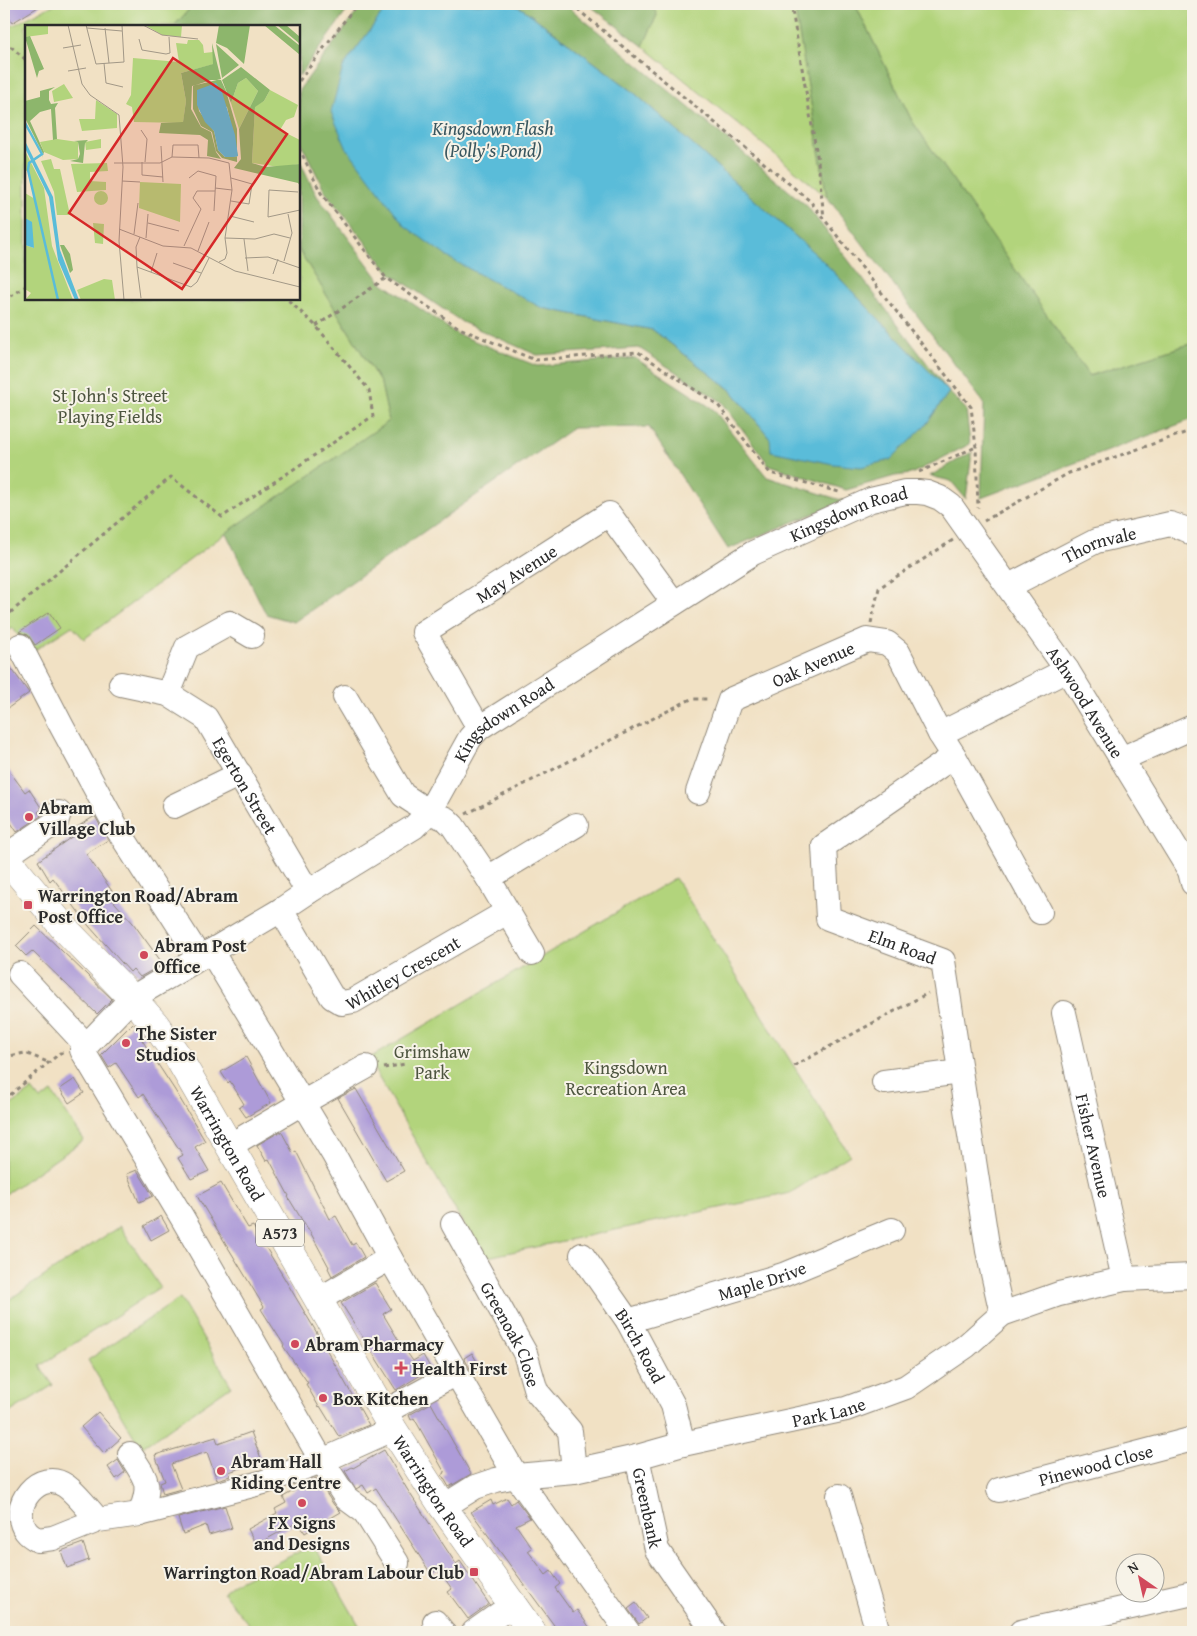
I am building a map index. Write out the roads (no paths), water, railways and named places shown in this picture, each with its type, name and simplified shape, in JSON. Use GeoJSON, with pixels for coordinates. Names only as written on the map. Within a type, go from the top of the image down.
{"type":"FeatureCollection","features":[{"type":"Feature","properties":{"kind":"main road","name":"Warrington Road"},"geometry":{"type":"LineString","coordinates":[[5,854],[64,928],[132,998],[178,1057],[388,1421],[443,1507],[532,1632]]}},
{"type":"Feature","properties":{"kind":"street","name":"Kingsdown Road"},"geometry":{"type":"LineString","coordinates":[[84,1047],[132,998],[281,910],[414,827],[440,817],[470,738],[479,728],[753,553],[871,500],[905,492],[918,492],[940,498],[951,506],[967,531]]}},
{"type":"Feature","properties":{"kind":"street","name":"May Avenue"},"geometry":{"type":"LineString","coordinates":[[479,728],[424,632],[609,514],[674,603]]}},
{"type":"Feature","properties":{"kind":"street","name":"Thornvale"},"geometry":{"type":"LineString","coordinates":[[1009,586],[1096,541],[1170,524],[1191,531],[1193,534]]}},
{"type":"Feature","properties":{"kind":"street","name":"Ashwood Avenue"},"geometry":{"type":"LineString","coordinates":[[967,531],[1009,586],[1068,670],[1192,875]]}},
{"type":"Feature","properties":{"kind":"street"},"geometry":{"type":"LineString","coordinates":[[168,694],[188,647],[230,623],[252,636]]}},
{"type":"Feature","properties":{"kind":"street","name":"Oak Avenue"},"geometry":{"type":"LineString","coordinates":[[698,792],[730,700],[867,640],[887,643],[898,652],[940,734],[1040,912]]}},
{"type":"Feature","properties":{"kind":"street"},"geometry":{"type":"LineString","coordinates":[[20,646],[118,830],[205,954],[302,1102],[516,1476],[628,1632]]}},
{"type":"Feature","properties":{"kind":"street"},"geometry":{"type":"LineString","coordinates":[[940,734],[1068,670]]}},
{"type":"Feature","properties":{"kind":"street","name":"Egerton Street"},"geometry":{"type":"LineString","coordinates":[[121,684],[168,694],[206,718],[308,892]]}},
{"type":"Feature","properties":{"kind":"street"},"geometry":{"type":"LineString","coordinates":[[345,697],[404,796],[440,817],[488,878],[532,953]]}},
{"type":"Feature","properties":{"kind":"street"},"geometry":{"type":"LineString","coordinates":[[1121,759],[1193,727]]}},
{"type":"Feature","properties":{"kind":"street","name":"Elm Road"},"geometry":{"type":"LineString","coordinates":[[954,756],[824,846],[828,918],[943,962],[988,1251],[1002,1314]]}},
{"type":"Feature","properties":{"kind":"street"},"geometry":{"type":"LineString","coordinates":[[174,806],[240,774]]}},
{"type":"Feature","properties":{"kind":"street"},"geometry":{"type":"LineString","coordinates":[[5,854],[56,822],[59,813]]}},
{"type":"Feature","properties":{"kind":"street"},"geometry":{"type":"LineString","coordinates":[[488,878],[576,825]]}},
{"type":"Feature","properties":{"kind":"street","name":"Whitley Crescent"},"geometry":{"type":"LineString","coordinates":[[281,910],[332,997],[342,1003],[354,1001],[507,912]]}},
{"type":"Feature","properties":{"kind":"street"},"geometry":{"type":"LineString","coordinates":[[20,974],[84,1047],[322,1461],[346,1498],[365,1512],[397,1563]]}},
{"type":"Feature","properties":{"kind":"street","name":"Fisher Avenue"},"geometry":{"type":"LineString","coordinates":[[1064,1013],[1124,1279]]}},
{"type":"Feature","properties":{"kind":"street"},"geometry":{"type":"LineString","coordinates":[[229,1146],[302,1102],[366,1067]]}},
{"type":"Feature","properties":{"kind":"street"},"geometry":{"type":"LineString","coordinates":[[884,1082],[960,1072]]}},
{"type":"Feature","properties":{"kind":"street","name":"Greenoak Close"},"geometry":{"type":"LineString","coordinates":[[453,1224],[524,1353],[536,1391],[570,1431],[574,1471]]}},
{"type":"Feature","properties":{"kind":"street","name":"Maple Drive"},"geometry":{"type":"LineString","coordinates":[[628,1321],[783,1275],[892,1230]]}},
{"type":"Feature","properties":{"kind":"street","name":"Birch Road"},"geometry":{"type":"LineString","coordinates":[[582,1255],[628,1321],[673,1406],[682,1444]]}},
{"type":"Feature","properties":{"kind":"street"},"geometry":{"type":"LineString","coordinates":[[318,1300],[390,1258]]}},
{"type":"Feature","properties":{"kind":"street","name":"Park Lane"},"geometry":{"type":"LineString","coordinates":[[443,1507],[475,1488],[496,1480],[516,1476],[574,1471],[637,1457],[682,1444],[846,1409],[906,1387],[966,1346],[1002,1314],[1058,1294],[1124,1279],[1193,1276]]}},
{"type":"Feature","properties":{"kind":"street"},"geometry":{"type":"LineString","coordinates":[[98,1520],[140,1514],[264,1482],[322,1461],[388,1421],[456,1373]]}},
{"type":"Feature","properties":{"kind":"street","name":"Pinewood Close"},"geometry":{"type":"LineString","coordinates":[[999,1490],[1193,1439]]}},
{"type":"Feature","properties":{"kind":"street"},"geometry":{"type":"LineString","coordinates":[[130,1454],[147,1483],[147,1496],[140,1514]]}},
{"type":"Feature","properties":{"kind":"street","name":"Greenbank"},"geometry":{"type":"LineString","coordinates":[[637,1457],[657,1550],[714,1632]]}},
{"type":"Feature","properties":{"kind":"street"},"geometry":{"type":"LineString","coordinates":[[839,1496],[878,1632]]}},
{"type":"Feature","properties":{"kind":"street"},"geometry":{"type":"LineString","coordinates":[[1021,1632],[1193,1593]]}},
{"type":"Feature","properties":{"kind":"street"},"geometry":{"type":"LineString","coordinates":[[474,1632],[512,1605]]}},
{"type":"Feature","properties":{"kind":"water","name":"Kingsdown Flash (Polly's Pond)"},"geometry":{"type":"Polygon","coordinates":[[[389,4],[511,4],[523,9],[631,90],[822,260],[949,392],[925,426],[890,460],[861,467],[833,464],[771,451],[770,438],[732,391],[653,330],[542,308],[449,258],[405,226],[346,147],[331,112],[343,67],[389,4]]]}},
{"type":"Feature","properties":{"kind":"place","name":"Abram Village Club"},"geometry":{"type":"Point","coordinates":[29,817]}},
{"type":"Feature","properties":{"kind":"place","name":"Warrington Road/Abram Post Office"},"geometry":{"type":"Point","coordinates":[28,905]}},
{"type":"Feature","properties":{"kind":"place","name":"Abram Post Office"},"geometry":{"type":"Point","coordinates":[144,955]}},
{"type":"Feature","properties":{"kind":"place","name":"The Sister Studios"},"geometry":{"type":"Point","coordinates":[126,1043]}},
{"type":"Feature","properties":{"kind":"place","name":"Abram Pharmacy"},"geometry":{"type":"Point","coordinates":[295,1344]}},
{"type":"Feature","properties":{"kind":"place","name":"Health First"},"geometry":{"type":"Point","coordinates":[401,1368]}},
{"type":"Feature","properties":{"kind":"place","name":"Box Kitchen"},"geometry":{"type":"Point","coordinates":[323,1398]}},
{"type":"Feature","properties":{"kind":"place","name":"Abram Hall Riding Centre"},"geometry":{"type":"Point","coordinates":[221,1471]}},
{"type":"Feature","properties":{"kind":"place","name":"FX Signs and Designs"},"geometry":{"type":"Point","coordinates":[302,1503]}},
{"type":"Feature","properties":{"kind":"place","name":"Warrington Road/Abram Labour Club"},"geometry":{"type":"Point","coordinates":[474,1572]}},
{"type":"Feature","properties":{"kind":"park label","name":"St John's Street Playing Fields"},"geometry":{"type":"Point","coordinates":[110,405]}},
{"type":"Feature","properties":{"kind":"park label","name":"Grimshaw Park"},"geometry":{"type":"Point","coordinates":[432,1061]}},
{"type":"Feature","properties":{"kind":"park label","name":"Kingsdown Recreation Area"},"geometry":{"type":"Point","coordinates":[626,1077]}}]}
